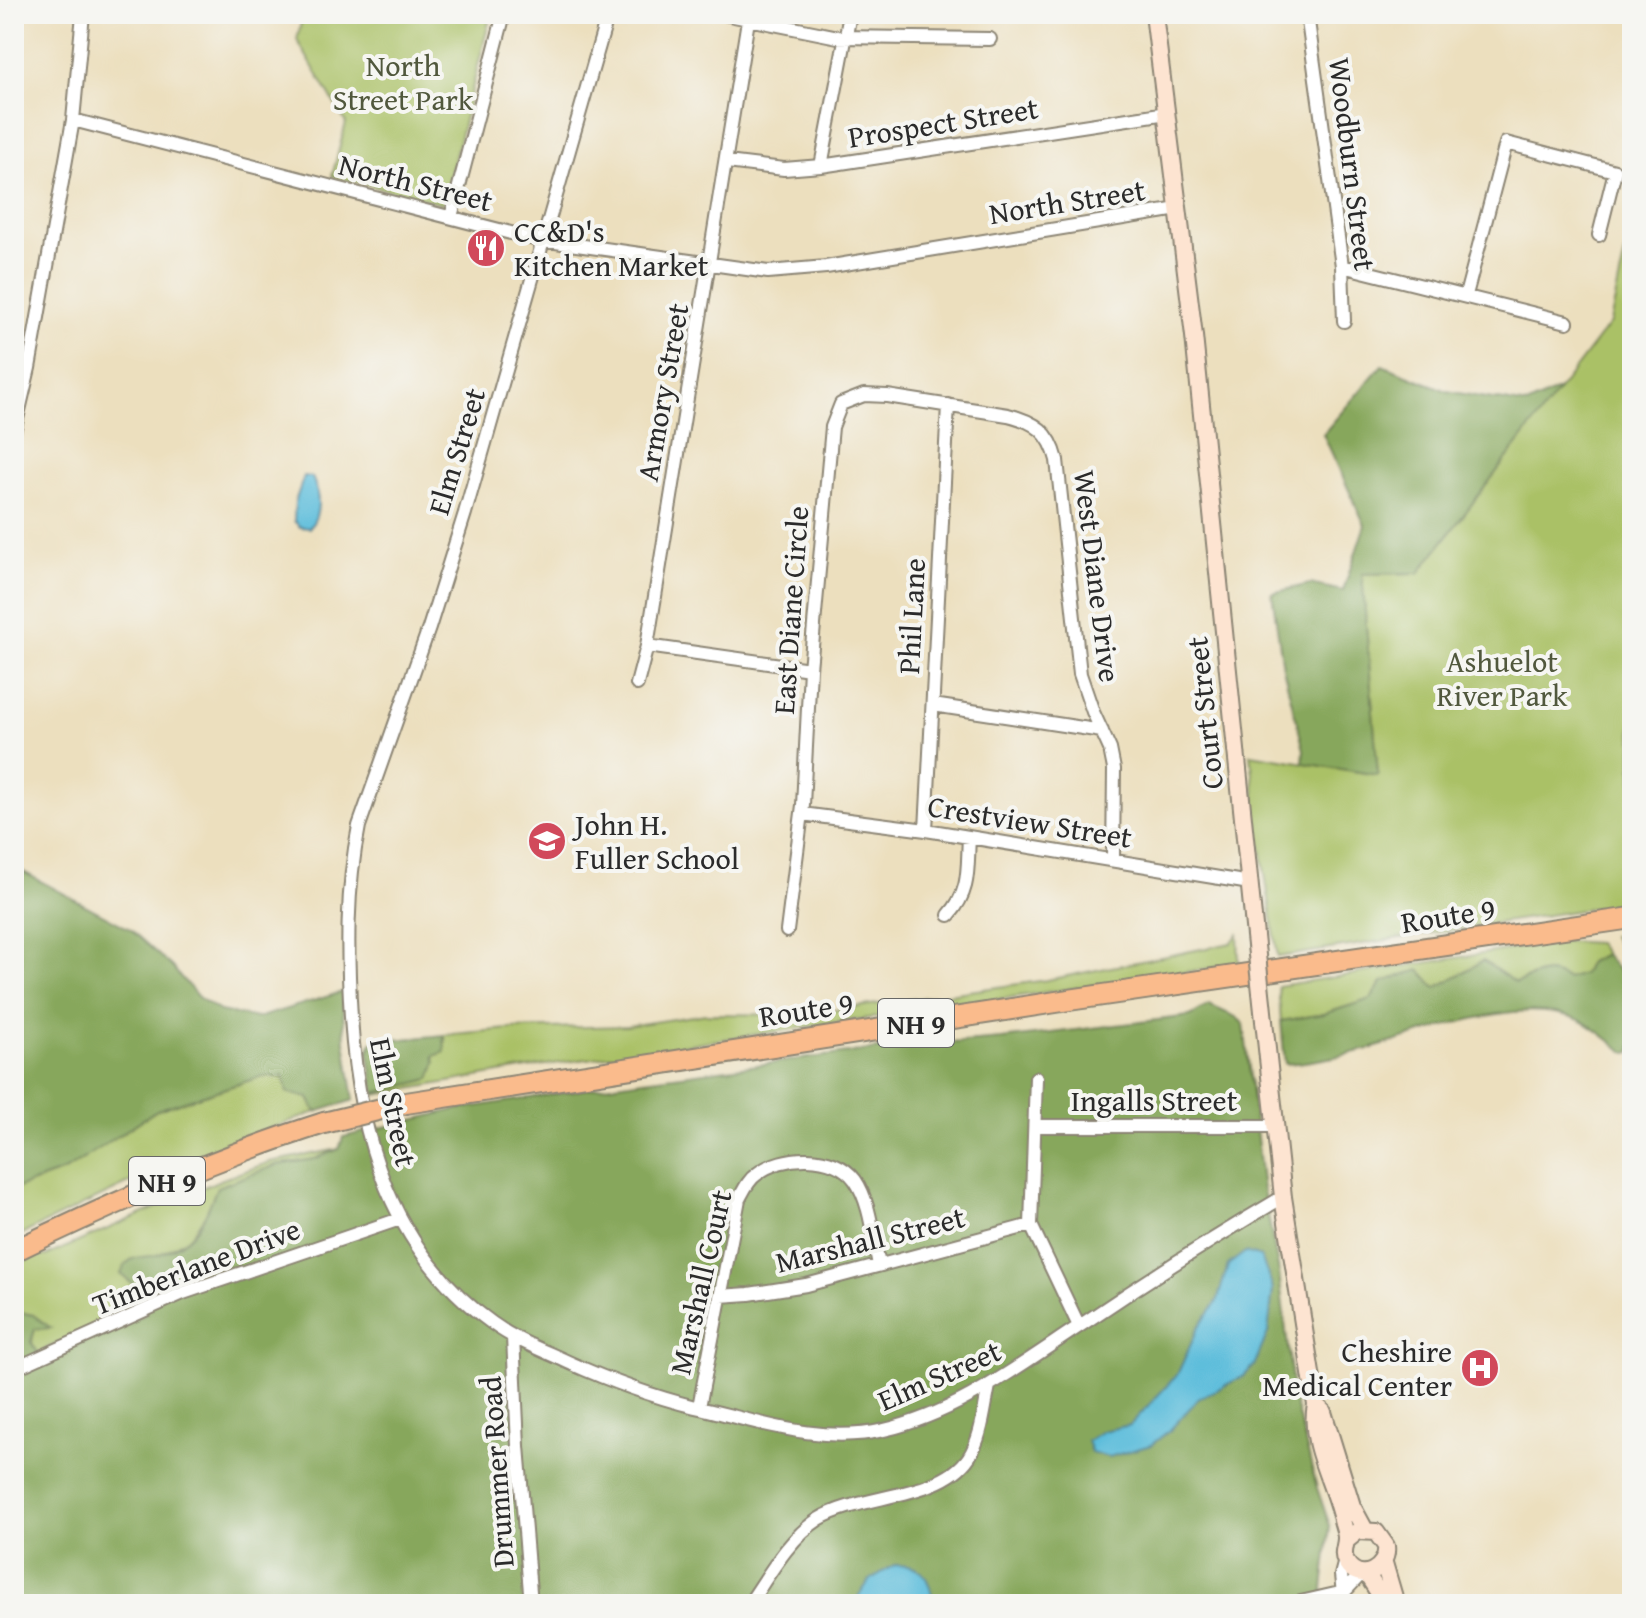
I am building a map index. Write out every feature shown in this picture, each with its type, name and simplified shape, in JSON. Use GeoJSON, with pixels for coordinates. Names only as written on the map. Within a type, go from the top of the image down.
{"type":"FeatureCollection","features":[{"type":"Feature","properties":{"kind":"highway","name":"Route 9"},"geometry":{"type":"LineString","coordinates":[[14,1251],[112,1204],[265,1142],[324,1123],[406,1103],[1057,1002],[1632,918]]}},
{"type":"Feature","properties":{"kind":"main road","name":"Court Street"},"geometry":{"type":"LineString","coordinates":[[1154,14],[1194,336],[1274,1126],[1316,1405],[1313,1420],[1347,1540],[1343,1553],[1345,1560],[1352,1569],[1364,1573],[1386,1604]]}},
{"type":"Feature","properties":{"kind":"main road","name":"Court Street"},"geometry":{"type":"LineString","coordinates":[[1316,1405],[1323,1412],[1352,1506],[1365,1530],[1376,1532],[1384,1541],[1387,1552],[1384,1563],[1386,1604]]}},
{"type":"Feature","properties":{"kind":"main road"},"geometry":{"type":"LineString","coordinates":[[1347,1540],[1351,1534],[1365,1530]]}},
{"type":"Feature","properties":{"kind":"main road"},"geometry":{"type":"LineString","coordinates":[[1364,1573],[1376,1570],[1384,1563]]}},
{"type":"Feature","properties":{"kind":"street"},"geometry":{"type":"LineString","coordinates":[[14,432],[29,368],[73,120],[83,14]]}},
{"type":"Feature","properties":{"kind":"street"},"geometry":{"type":"LineString","coordinates":[[451,217],[504,14]]}},
{"type":"Feature","properties":{"kind":"street","name":"Elm Street"},"geometry":{"type":"LineString","coordinates":[[608,14],[465,513],[429,628],[359,826],[352,858],[348,946],[355,1060],[374,1154],[400,1219],[441,1280],[472,1308],[513,1337],[639,1392],[801,1432],[836,1435],[860,1434],[903,1425],[989,1386],[1220,1234],[1283,1197]]}},
{"type":"Feature","properties":{"kind":"street"},"geometry":{"type":"LineString","coordinates":[[724,14],[748,16],[846,37],[990,39]]}},
{"type":"Feature","properties":{"kind":"street"},"geometry":{"type":"LineString","coordinates":[[821,166],[850,14]]}},
{"type":"Feature","properties":{"kind":"street","name":"Woodburn Street"},"geometry":{"type":"LineString","coordinates":[[1307,14],[1342,266],[1344,321]]}},
{"type":"Feature","properties":{"kind":"street","name":"Armory Street"},"geometry":{"type":"LineString","coordinates":[[637,684],[647,646],[748,16]]}},
{"type":"Feature","properties":{"kind":"street","name":"Prospect Street"},"geometry":{"type":"LineString","coordinates":[[727,162],[784,169],[821,166],[1167,113]]}},
{"type":"Feature","properties":{"kind":"street","name":"North Street"},"geometry":{"type":"LineString","coordinates":[[73,120],[545,240],[768,272],[792,272],[1178,209]]}},
{"type":"Feature","properties":{"kind":"street"},"geometry":{"type":"LineString","coordinates":[[1466,295],[1506,143],[1615,171],[1599,235]]}},
{"type":"Feature","properties":{"kind":"street"},"geometry":{"type":"LineString","coordinates":[[1342,266],[1567,322]]}},
{"type":"Feature","properties":{"kind":"street","name":"East Diane Circle"},"geometry":{"type":"LineString","coordinates":[[787,931],[802,814],[810,669],[832,427],[836,412],[850,398],[864,395],[948,405]]}},
{"type":"Feature","properties":{"kind":"street","name":"West Diane Drive"},"geometry":{"type":"LineString","coordinates":[[948,405],[1027,420],[1048,435],[1053,446],[1080,674],[1110,749],[1114,769],[1113,860]]}},
{"type":"Feature","properties":{"kind":"street","name":"Phil Lane"},"geometry":{"type":"LineString","coordinates":[[926,830],[948,405]]}},
{"type":"Feature","properties":{"kind":"street"},"geometry":{"type":"LineString","coordinates":[[647,646],[810,669]]}},
{"type":"Feature","properties":{"kind":"street"},"geometry":{"type":"LineString","coordinates":[[933,705],[1102,731]]}},
{"type":"Feature","properties":{"kind":"street","name":"Crestview Street"},"geometry":{"type":"LineString","coordinates":[[802,814],[926,830],[1250,883]]}},
{"type":"Feature","properties":{"kind":"street"},"geometry":{"type":"LineString","coordinates":[[949,915],[961,901],[966,888],[969,837]]}},
{"type":"Feature","properties":{"kind":"street"},"geometry":{"type":"LineString","coordinates":[[1036,1078],[1031,1225],[1079,1326]]}},
{"type":"Feature","properties":{"kind":"street","name":"Ingalls Street"},"geometry":{"type":"LineString","coordinates":[[1035,1126],[1274,1126]]}},
{"type":"Feature","properties":{"kind":"street","name":"Marshall Court"},"geometry":{"type":"LineString","coordinates":[[699,1407],[739,1199],[747,1183],[757,1174],[768,1167],[807,1159],[842,1169],[855,1181],[864,1203],[879,1265]]}},
{"type":"Feature","properties":{"kind":"street","name":"Timberlane Drive"},"geometry":{"type":"LineString","coordinates":[[14,1369],[183,1293],[400,1219]]}},
{"type":"Feature","properties":{"kind":"street","name":"Marshall Street"},"geometry":{"type":"LineString","coordinates":[[720,1296],[806,1285],[1031,1225]]}},
{"type":"Feature","properties":{"kind":"street","name":"Drummer Road"},"geometry":{"type":"LineString","coordinates":[[513,1337],[531,1604]]}},
{"type":"Feature","properties":{"kind":"street"},"geometry":{"type":"LineString","coordinates":[[749,1604],[797,1538],[816,1521],[837,1510],[935,1482],[960,1467],[968,1459],[977,1440],[989,1386]]}},
{"type":"Feature","properties":{"kind":"street"},"geometry":{"type":"LineString","coordinates":[[1344,1598],[1341,1575],[1345,1560]]}},
{"type":"Feature","properties":{"kind":"street"},"geometry":{"type":"LineString","coordinates":[[1292,1604],[1344,1598],[1364,1573]]}},
{"type":"Feature","properties":{"kind":"green space","name":"North Street Park"},"geometry":{"type":"Polygon","coordinates":[[[303,14],[491,14],[443,204],[332,176],[346,123],[297,40],[303,14]]]}},
{"type":"Feature","properties":{"kind":"green space","name":"Ashuelot River Park"},"geometry":{"type":"Polygon","coordinates":[[[1632,221],[1632,902],[1278,957],[1258,829],[1251,754],[1378,775],[1362,574],[1419,573],[1610,323],[1632,221]]]}},
{"type":"Feature","properties":{"kind":"green space"},"geometry":{"type":"Polygon","coordinates":[[[1382,365],[1447,391],[1527,405],[1560,389],[1419,573],[1362,574],[1378,775],[1303,763],[1304,750],[1283,668],[1272,593],[1310,584],[1343,591],[1365,525],[1323,434],[1382,365]]]}},
{"type":"Feature","properties":{"kind":"green space"},"geometry":{"type":"Polygon","coordinates":[[[14,867],[130,929],[172,967],[198,997],[220,1011],[257,1018],[342,992],[345,1042],[354,1100],[316,1112],[309,1098],[287,1093],[284,1077],[263,1076],[157,1110],[66,1170],[14,1189],[14,867]]]}},
{"type":"Feature","properties":{"kind":"green space"},"geometry":{"type":"Polygon","coordinates":[[[1238,934],[1239,964],[539,1066],[375,1095],[430,1079],[434,1056],[446,1041],[444,1035],[509,1029],[627,1026],[706,1014],[800,1015],[1047,980],[1231,943],[1238,934]]]}},
{"type":"Feature","properties":{"kind":"green space"},"geometry":{"type":"Polygon","coordinates":[[[1632,934],[1632,968],[1612,936],[1632,934]]]}},
{"type":"Feature","properties":{"kind":"green space"},"geometry":{"type":"Polygon","coordinates":[[[1564,941],[1597,943],[1605,954],[1589,962],[1583,974],[1567,979],[1542,974],[1516,983],[1483,961],[1436,988],[1382,982],[1371,999],[1324,1014],[1281,1021],[1278,986],[1564,941]]]}},
{"type":"Feature","properties":{"kind":"green space"},"geometry":{"type":"Polygon","coordinates":[[[1605,954],[1632,988],[1632,1052],[1627,1053],[1577,1019],[1527,1011],[1472,1019],[1358,1052],[1285,1064],[1281,1021],[1324,1014],[1371,999],[1382,982],[1420,970],[1436,988],[1483,961],[1516,983],[1547,973],[1567,979],[1583,974],[1589,962],[1605,954]]]}},
{"type":"Feature","properties":{"kind":"green space"},"geometry":{"type":"Polygon","coordinates":[[[1209,1005],[1244,1024],[1263,1190],[1279,1272],[1294,1399],[1330,1526],[1323,1589],[1328,1604],[14,1604],[14,1311],[33,1315],[51,1328],[35,1329],[31,1342],[43,1360],[146,1314],[141,1291],[121,1274],[124,1267],[131,1260],[160,1254],[186,1240],[202,1220],[217,1187],[277,1165],[315,1159],[339,1149],[343,1137],[454,1110],[636,1081],[886,1048],[1002,1039],[1190,1016],[1209,1005]]]}},
{"type":"Feature","properties":{"kind":"green space"},"geometry":{"type":"Polygon","coordinates":[[[444,1035],[445,1052],[434,1056],[436,1062],[430,1079],[375,1093],[368,1052],[372,1042],[444,1035]]]}},
{"type":"Feature","properties":{"kind":"green space"},"geometry":{"type":"Polygon","coordinates":[[[263,1076],[284,1077],[309,1098],[316,1112],[148,1174],[14,1238],[14,1189],[66,1170],[157,1110],[263,1076]]]}},
{"type":"Feature","properties":{"kind":"green space"},"geometry":{"type":"Polygon","coordinates":[[[339,1149],[315,1159],[277,1165],[217,1187],[206,1214],[188,1239],[121,1275],[141,1291],[144,1304],[37,1353],[32,1341],[35,1329],[49,1328],[33,1315],[14,1311],[14,1266],[39,1255],[46,1256],[220,1180],[270,1162],[339,1149]]]}},
{"type":"Feature","properties":{"kind":"water"},"geometry":{"type":"Polygon","coordinates":[[[304,476],[312,477],[318,496],[318,510],[309,528],[300,527],[294,521],[295,502],[304,476]]]}},
{"type":"Feature","properties":{"kind":"water"},"geometry":{"type":"Polygon","coordinates":[[[1245,1252],[1261,1257],[1273,1289],[1268,1333],[1254,1366],[1244,1376],[1198,1399],[1170,1430],[1151,1445],[1109,1457],[1091,1452],[1087,1441],[1102,1431],[1130,1425],[1177,1375],[1198,1328],[1217,1301],[1228,1265],[1245,1252]]]}},
{"type":"Feature","properties":{"kind":"water"},"geometry":{"type":"Polygon","coordinates":[[[894,1565],[919,1570],[935,1604],[853,1604],[870,1580],[894,1565]]]}},
{"type":"Feature","properties":{"kind":"place","name":"CC&D's Kitchen Market"},"geometry":{"type":"Point","coordinates":[486,248]}},
{"type":"Feature","properties":{"kind":"place","name":"John H. Fuller School"},"geometry":{"type":"Point","coordinates":[547,841]}},
{"type":"Feature","properties":{"kind":"place","name":"Cheshire Medical Center"},"geometry":{"type":"Point","coordinates":[1480,1368]}}]}
